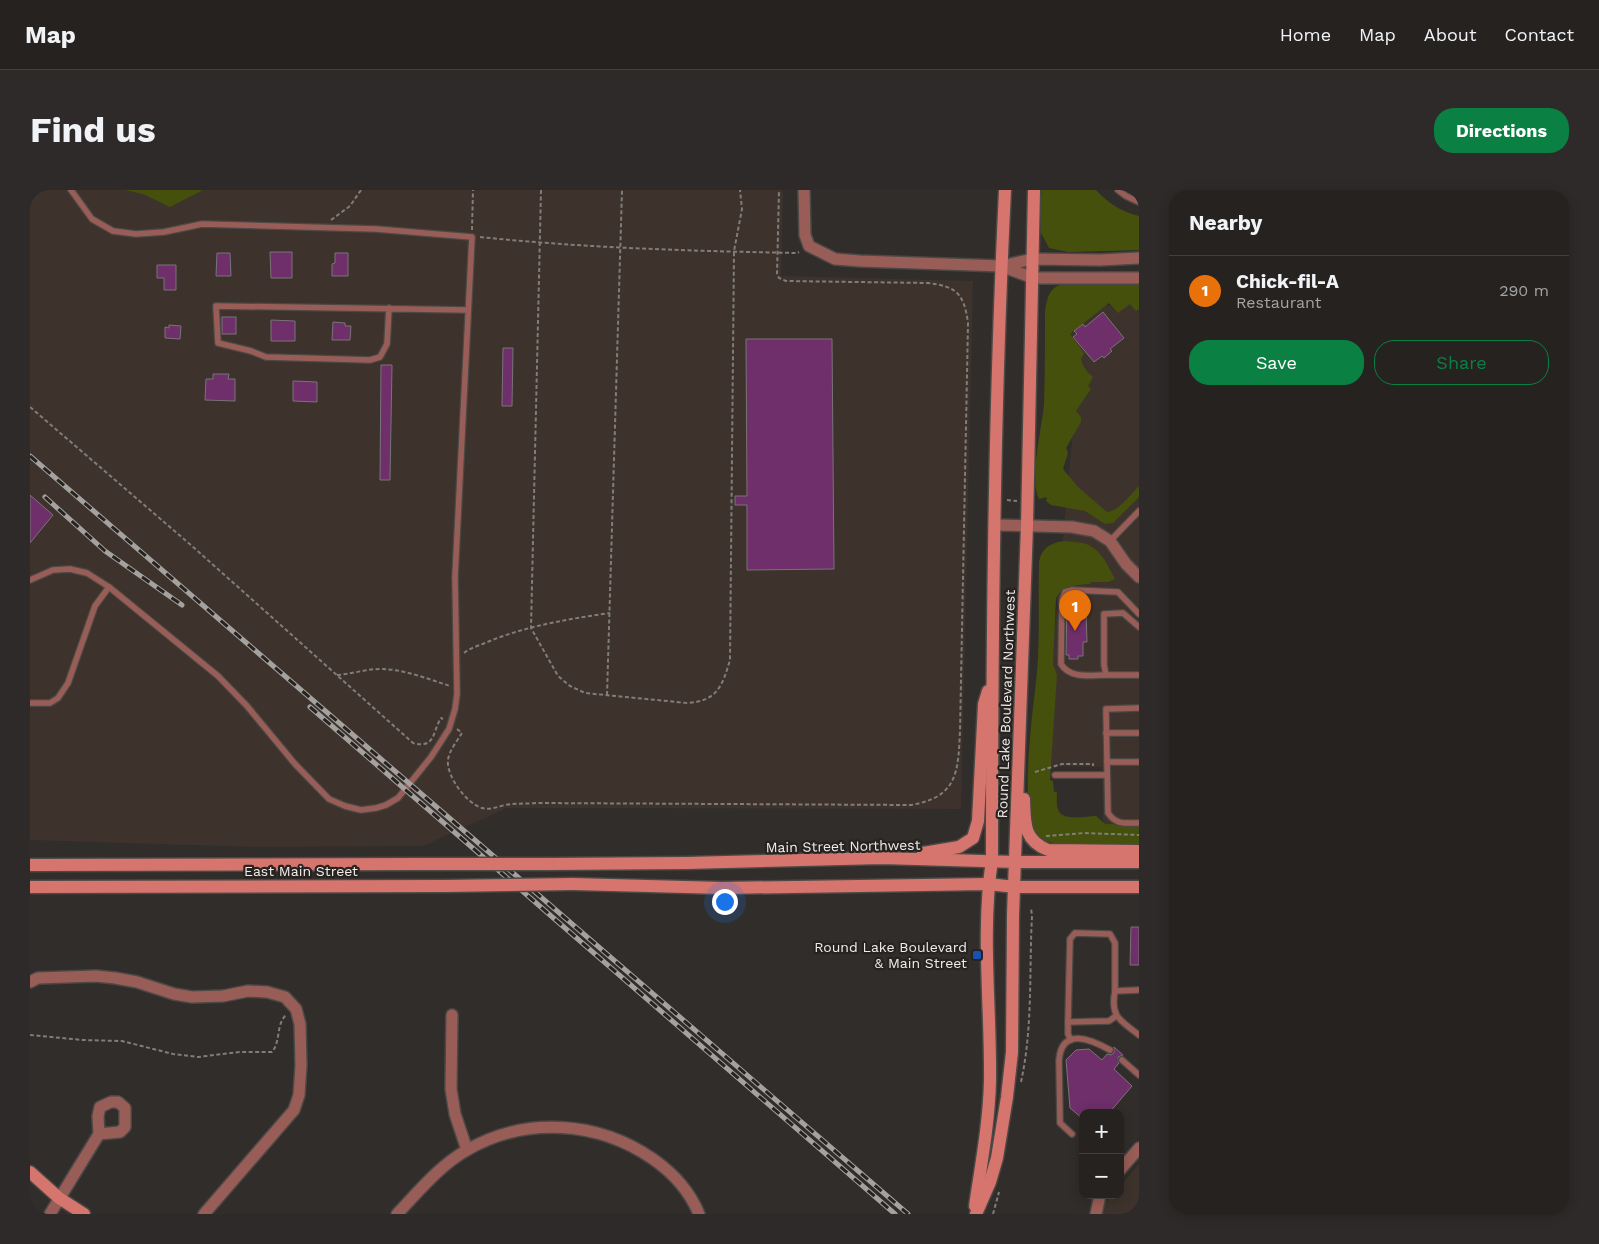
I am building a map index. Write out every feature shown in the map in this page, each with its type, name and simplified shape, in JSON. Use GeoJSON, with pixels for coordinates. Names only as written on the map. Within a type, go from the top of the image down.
{"type":"FeatureCollection","features":[{"type":"Feature","properties":{"kind":"main road","name":"Round Lake Boulevard Northwest"},"geometry":{"type":"LineString","coordinates":[[975,1214],[990,1081],[987,947],[988,884],[992,860],[995,526],[1001,266],[1005,190]]}},
{"type":"Feature","properties":{"kind":"main road","name":"Round Lake Boulevard Northwest"},"geometry":{"type":"LineString","coordinates":[[975,1214],[990,1182],[997,1158],[1011,1065],[1013,915],[1027,526],[1034,190]]}},
{"type":"Feature","properties":{"kind":"main road"},"geometry":{"type":"LineString","coordinates":[[910,859],[922,853],[959,847],[972,838],[978,821],[984,704],[993,676]]}},
{"type":"Feature","properties":{"kind":"main road"},"geometry":{"type":"LineString","coordinates":[[1019,759],[1024,776],[1026,829],[1031,838],[1041,847],[1048,850],[1139,851]]}},
{"type":"Feature","properties":{"kind":"main road","name":"Main Street Northwest"},"geometry":{"type":"LineString","coordinates":[[548,864],[910,859],[1015,862],[1139,862]]}},
{"type":"Feature","properties":{"kind":"main road","name":"East Main Street"},"geometry":{"type":"LineString","coordinates":[[30,865],[548,864]]}},
{"type":"Feature","properties":{"kind":"main road","name":"East Main Street"},"geometry":{"type":"LineString","coordinates":[[30,887],[573,884],[722,888],[988,884]]}},
{"type":"Feature","properties":{"kind":"main road"},"geometry":{"type":"LineString","coordinates":[[988,884],[1015,887],[1139,887]]}},
{"type":"Feature","properties":{"kind":"main road"},"geometry":{"type":"LineString","coordinates":[[30,1172],[59,1198],[84,1214]]}},
{"type":"Feature","properties":{"kind":"street"},"geometry":{"type":"LineString","coordinates":[[804,190],[805,235],[809,246],[835,259],[1001,266],[1033,259],[1100,260],[1139,258]]}},
{"type":"Feature","properties":{"kind":"street"},"geometry":{"type":"LineString","coordinates":[[1001,266],[1033,278],[1139,278]]}},
{"type":"Feature","properties":{"kind":"street"},"geometry":{"type":"LineString","coordinates":[[995,526],[1072,527],[1094,531],[1110,541],[1126,564],[1139,577]]}},
{"type":"Feature","properties":{"kind":"street"},"geometry":{"type":"LineString","coordinates":[[30,982],[45,978],[96,976],[128,980],[174,994],[192,997],[223,996],[248,991],[267,992],[285,997],[296,1009],[300,1024],[301,1065],[299,1095],[294,1110],[204,1214]]}},
{"type":"Feature","properties":{"kind":"street"},"geometry":{"type":"LineString","coordinates":[[452,1015],[451,1089],[455,1114],[466,1150]]}},
{"type":"Feature","properties":{"kind":"street"},"geometry":{"type":"LineString","coordinates":[[397,1214],[440,1169],[466,1150],[488,1139],[510,1132],[554,1126],[597,1132],[640,1150],[671,1172],[696,1205],[699,1214]]}},
{"type":"Feature","properties":{"kind":"street"},"geometry":{"type":"LineString","coordinates":[[50,1214],[99,1134]]}},
{"type":"Feature","properties":{"kind":"street"},"geometry":{"type":"LineString","coordinates":[[1124,1165],[1139,1148]]}},
{"type":"Feature","properties":{"kind":"street"},"geometry":{"type":"LineString","coordinates":[[1096,1214],[1099,1199]]}},
{"type":"Feature","properties":{"kind":"lane"},"geometry":{"type":"LineString","coordinates":[[30,580],[53,570],[70,569],[87,573],[109,588],[218,676],[247,706],[313,785],[329,799],[345,806],[361,810],[376,808],[398,798],[431,757],[449,729],[455,709],[456,689],[455,577],[472,236],[376,229],[202,224],[164,232],[136,234],[112,231],[92,219],[71,190]]}},
{"type":"Feature","properties":{"kind":"lane"},"geometry":{"type":"LineString","coordinates":[[1118,190],[1139,202]]}},
{"type":"Feature","properties":{"kind":"lane"},"geometry":{"type":"LineString","coordinates":[[389,308],[387,344],[380,357],[370,360],[266,357],[251,350],[218,343],[216,306],[389,308],[468,310]]}},
{"type":"Feature","properties":{"kind":"lane"},"geometry":{"type":"LineString","coordinates":[[1110,541],[1139,511]]}},
{"type":"Feature","properties":{"kind":"lane"},"geometry":{"type":"LineString","coordinates":[[30,703],[50,703],[58,698],[68,683],[95,606],[109,588]]}},
{"type":"Feature","properties":{"kind":"lane"},"geometry":{"type":"LineString","coordinates":[[1139,614],[1118,592],[1072,590],[1065,592],[1062,600],[1061,664],[1065,671],[1072,675],[1139,676]]}},
{"type":"Feature","properties":{"kind":"lane"},"geometry":{"type":"LineString","coordinates":[[1106,675],[1104,665],[1104,614],[1123,613],[1139,627]]}},
{"type":"Feature","properties":{"kind":"lane"},"geometry":{"type":"LineString","coordinates":[[1139,708],[1106,710],[1108,813],[1113,820],[1124,823],[1139,823]]}},
{"type":"Feature","properties":{"kind":"lane"},"geometry":{"type":"LineString","coordinates":[[1106,733],[1139,732]]}},
{"type":"Feature","properties":{"kind":"lane"},"geometry":{"type":"LineString","coordinates":[[1107,762],[1139,762]]}},
{"type":"Feature","properties":{"kind":"lane"},"geometry":{"type":"LineString","coordinates":[[1055,775],[1107,774]]}},
{"type":"Feature","properties":{"kind":"lane"},"geometry":{"type":"LineString","coordinates":[[1071,1040],[1068,1034],[1070,939],[1075,933],[1110,934],[1113,938],[1116,943],[1116,991],[1113,1004],[1116,1016],[1139,1035]]}},
{"type":"Feature","properties":{"kind":"lane"},"geometry":{"type":"LineString","coordinates":[[1116,991],[1139,990]]}},
{"type":"Feature","properties":{"kind":"lane"},"geometry":{"type":"LineString","coordinates":[[1068,1022],[1109,1021],[1116,1016]]}},
{"type":"Feature","properties":{"kind":"lane"},"geometry":{"type":"LineString","coordinates":[[1072,1134],[1060,1122],[1059,1060],[1062,1048],[1071,1040],[1078,1038],[1088,1039],[1110,1050]]}},
{"type":"Feature","properties":{"kind":"lane"},"geometry":{"type":"LineString","coordinates":[[1122,1060],[1139,1075]]}},
{"type":"Feature","properties":{"kind":"path"},"geometry":{"type":"LineString","coordinates":[[315,227],[333,218],[350,206],[361,190]]}},
{"type":"Feature","properties":{"kind":"path"},"geometry":{"type":"LineString","coordinates":[[473,190],[472,236],[620,248],[777,253],[797,253],[809,246]]}},
{"type":"Feature","properties":{"kind":"path"},"geometry":{"type":"LineString","coordinates":[[541,190],[531,628],[558,676],[570,686],[585,693],[687,703],[702,702],[715,694],[724,679],[730,660],[734,251],[742,209],[740,190]]}},
{"type":"Feature","properties":{"kind":"path"},"geometry":{"type":"LineString","coordinates":[[607,696],[622,190]]}},
{"type":"Feature","properties":{"kind":"path"},"geometry":{"type":"LineString","coordinates":[[30,407],[184,540],[413,743],[422,745],[429,742],[434,736],[436,725],[441,718],[462,733],[451,750],[448,769],[453,781],[474,804],[482,808],[491,809],[517,804],[868,806],[911,805],[929,802],[943,794],[952,781],[958,763],[968,333],[966,306],[958,293],[943,284],[786,281],[779,278],[777,274],[777,253],[779,190]]}},
{"type":"Feature","properties":{"kind":"path"},"geometry":{"type":"LineString","coordinates":[[1007,500],[1017,501]]}},
{"type":"Feature","properties":{"kind":"path"},"geometry":{"type":"LineString","coordinates":[[456,659],[468,650],[486,642],[531,628],[570,619],[610,613]]}},
{"type":"Feature","properties":{"kind":"path"},"geometry":{"type":"LineString","coordinates":[[337,675],[381,669],[403,672],[456,689]]}},
{"type":"Feature","properties":{"kind":"path"},"geometry":{"type":"LineString","coordinates":[[1040,835],[1055,836],[1084,833],[1139,835]]}},
{"type":"Feature","properties":{"kind":"path"},"geometry":{"type":"LineString","coordinates":[[30,1035],[83,1040],[122,1041],[173,1054],[198,1057],[240,1052],[272,1052],[276,1047],[283,1017],[296,1009]]}},
{"type":"Feature","properties":{"kind":"shaded area"},"geometry":{"type":"Polygon","coordinates":[[[30,190],[783,190],[781,276],[973,281],[961,809],[507,808],[423,846],[254,847],[30,840],[30,190]]]}},
{"type":"Feature","properties":{"kind":"shaded area"},"geometry":{"type":"Polygon","coordinates":[[[1139,304],[1139,828],[1103,828],[1102,767],[1042,766],[1080,355],[1068,330],[1098,306],[1139,304]]]}},
{"type":"Feature","properties":{"kind":"shaded area"},"geometry":{"type":"Polygon","coordinates":[[[1139,1164],[1139,1214],[1095,1214],[1108,1199],[1124,1199],[1124,1181],[1139,1164]]]}},
{"type":"Feature","properties":{"kind":"green space"},"geometry":{"type":"Polygon","coordinates":[[[125,190],[203,190],[170,207],[143,194],[125,190]]]}},
{"type":"Feature","properties":{"kind":"green space"},"geometry":{"type":"Polygon","coordinates":[[[1042,190],[1096,190],[1116,206],[1139,216],[1139,250],[1068,252],[1049,248],[1041,233],[1040,206],[1042,190]]]}},
{"type":"Feature","properties":{"kind":"green space"},"geometry":{"type":"Polygon","coordinates":[[[1070,282],[1139,282],[1139,309],[1136,311],[1130,304],[1118,313],[1109,303],[1070,334],[1084,353],[1081,359],[1082,362],[1093,377],[1088,386],[1091,389],[1076,411],[1081,417],[1081,422],[1066,448],[1068,453],[1063,469],[1078,487],[1107,512],[1120,505],[1139,486],[1139,497],[1113,523],[1105,524],[1085,511],[1051,505],[1046,501],[1047,497],[1039,499],[1036,490],[1037,453],[1044,404],[1045,311],[1047,299],[1051,291],[1058,286],[1070,282]]]}},
{"type":"Feature","properties":{"kind":"green space"},"geometry":{"type":"Polygon","coordinates":[[[1066,541],[1079,542],[1091,546],[1104,558],[1115,579],[1108,582],[1091,582],[1090,584],[1065,588],[1056,599],[1053,664],[1057,675],[1050,780],[1053,781],[1054,792],[1057,792],[1057,805],[1060,813],[1069,817],[1096,816],[1105,824],[1139,825],[1139,848],[1070,845],[1045,841],[1038,837],[1032,825],[1028,784],[1030,733],[1038,658],[1039,562],[1040,557],[1048,546],[1066,541]]]}},
{"type":"Feature","properties":{"kind":"building"},"geometry":{"type":"Polygon","coordinates":[[[270,252],[292,252],[292,278],[271,278],[270,252]]]}},
{"type":"Feature","properties":{"kind":"building"},"geometry":{"type":"Polygon","coordinates":[[[217,253],[230,253],[231,276],[216,276],[217,253]]]}},
{"type":"Feature","properties":{"kind":"building"},"geometry":{"type":"Polygon","coordinates":[[[335,253],[348,253],[348,276],[332,276],[332,264],[335,263],[335,253]]]}},
{"type":"Feature","properties":{"kind":"building"},"geometry":{"type":"Polygon","coordinates":[[[157,265],[176,265],[176,290],[164,290],[164,278],[157,278],[157,265]]]}},
{"type":"Feature","properties":{"kind":"building"},"geometry":{"type":"Polygon","coordinates":[[[1103,312],[1124,338],[1110,349],[1112,351],[1104,358],[1102,356],[1094,362],[1073,337],[1077,334],[1074,331],[1083,324],[1085,327],[1103,312]]]}},
{"type":"Feature","properties":{"kind":"building"},"geometry":{"type":"Polygon","coordinates":[[[222,317],[236,317],[236,334],[222,334],[222,317]]]}},
{"type":"Feature","properties":{"kind":"building"},"geometry":{"type":"Polygon","coordinates":[[[271,320],[295,321],[295,341],[271,341],[271,320]]]}},
{"type":"Feature","properties":{"kind":"building"},"geometry":{"type":"Polygon","coordinates":[[[333,322],[345,323],[345,326],[351,326],[350,340],[332,340],[333,322]]]}},
{"type":"Feature","properties":{"kind":"building"},"geometry":{"type":"Polygon","coordinates":[[[169,325],[181,326],[180,339],[165,338],[165,327],[169,328],[169,325]]]}},
{"type":"Feature","properties":{"kind":"building"},"geometry":{"type":"Polygon","coordinates":[[[746,339],[832,339],[834,569],[747,570],[747,505],[735,505],[735,496],[747,496],[746,339]]]}},
{"type":"Feature","properties":{"kind":"building"},"geometry":{"type":"Polygon","coordinates":[[[503,348],[513,348],[512,406],[502,406],[503,348]]]}},
{"type":"Feature","properties":{"kind":"building"},"geometry":{"type":"Polygon","coordinates":[[[381,365],[392,365],[390,480],[380,480],[381,365]]]}},
{"type":"Feature","properties":{"kind":"building"},"geometry":{"type":"Polygon","coordinates":[[[213,374],[229,374],[228,379],[235,379],[235,401],[205,400],[206,379],[213,379],[213,374]]]}},
{"type":"Feature","properties":{"kind":"building"},"geometry":{"type":"Polygon","coordinates":[[[293,381],[317,382],[317,402],[293,401],[293,381]]]}},
{"type":"Feature","properties":{"kind":"building"},"geometry":{"type":"Polygon","coordinates":[[[30,495],[53,515],[30,543],[30,495]]]}},
{"type":"Feature","properties":{"kind":"building"},"geometry":{"type":"Polygon","coordinates":[[[1067,603],[1084,604],[1084,610],[1086,610],[1087,642],[1083,642],[1083,656],[1078,656],[1078,659],[1069,659],[1069,655],[1066,655],[1067,603]]]}},
{"type":"Feature","properties":{"kind":"building"},"geometry":{"type":"Polygon","coordinates":[[[1131,927],[1139,927],[1139,965],[1130,965],[1131,927]]]}},
{"type":"Feature","properties":{"kind":"building"},"geometry":{"type":"Polygon","coordinates":[[[1114,1047],[1123,1055],[1118,1057],[1119,1063],[1114,1069],[1132,1086],[1112,1109],[1079,1109],[1079,1116],[1070,1108],[1066,1060],[1076,1050],[1089,1049],[1102,1060],[1107,1054],[1111,1055],[1114,1053],[1114,1047]]]}},
{"type":"Feature","properties":{"kind":"railway"},"geometry":{"type":"LineString","coordinates":[[30,456],[908,1214]]}},
{"type":"Feature","properties":{"kind":"railway"},"geometry":{"type":"LineString","coordinates":[[45,497],[105,551],[182,605]]}},
{"type":"Feature","properties":{"kind":"railway"},"geometry":{"type":"LineString","coordinates":[[310,707],[895,1214]]}},
{"type":"Feature","properties":{"kind":"place","name":"Chick-fil-A"},"geometry":{"type":"Point","coordinates":[1075,631]}},
{"type":"Feature","properties":{"kind":"place","name":"Round Lake Boulevard & Main Street"},"geometry":{"type":"Point","coordinates":[977,955]}}]}
